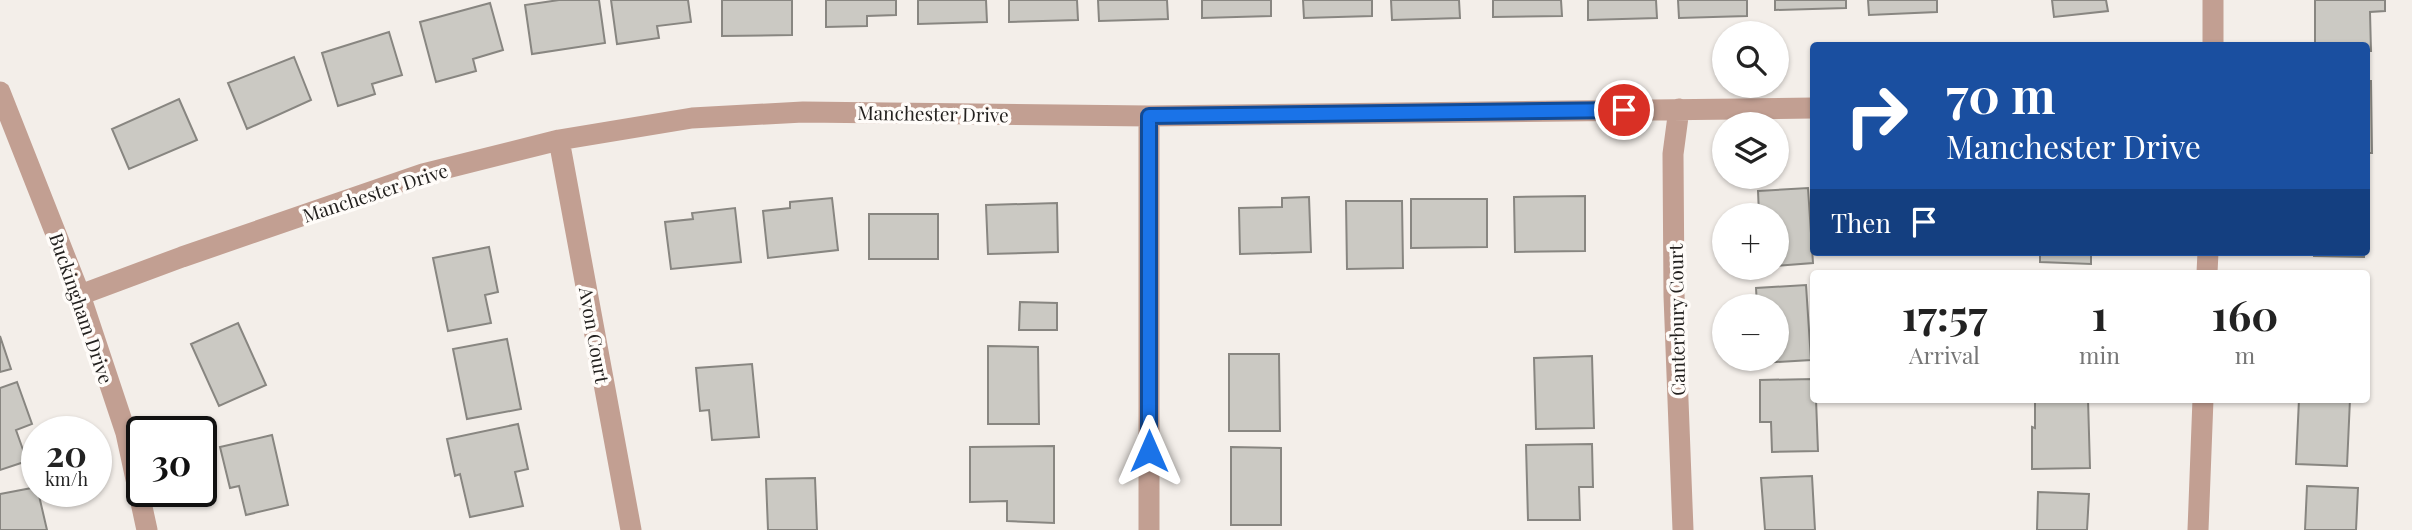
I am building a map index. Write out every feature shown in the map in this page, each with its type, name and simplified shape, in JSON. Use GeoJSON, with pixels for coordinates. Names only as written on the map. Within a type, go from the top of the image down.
{"type":"FeatureCollection","features":[{"type":"Feature","properties":{"kind":"street"},"geometry":{"type":"LineString","coordinates":[[2213,0],[2213,42]]}},
{"type":"Feature","properties":{"kind":"street","name":"Buckingham Drive"},"geometry":{"type":"LineString","coordinates":[[0,92],[80,295],[126,433],[147,530]]}},
{"type":"Feature","properties":{"kind":"street","name":"Manchester Drive"},"geometry":{"type":"LineString","coordinates":[[80,295],[424,174],[559,140],[692,118],[803,112],[1149,116],[1810,108]]}},
{"type":"Feature","properties":{"kind":"street","name":"Canterbury Court"},"geometry":{"type":"LineString","coordinates":[[1679,109],[1673,154],[1674,283],[1683,530]]}},
{"type":"Feature","properties":{"kind":"street"},"geometry":{"type":"LineString","coordinates":[[1149,116],[1149,530]]}},
{"type":"Feature","properties":{"kind":"street","name":"Avon Court"},"geometry":{"type":"LineString","coordinates":[[559,140],[631,530]]}},
{"type":"Feature","properties":{"kind":"street"},"geometry":{"type":"LineString","coordinates":[[2198,530],[2203,403]]}},
{"type":"Feature","properties":{"kind":"building"},"geometry":{"type":"Polygon","coordinates":[[[559,0],[599,0],[605,43],[532,54],[525,5],[559,0]]]}},
{"type":"Feature","properties":{"kind":"building"},"geometry":{"type":"Polygon","coordinates":[[[611,0],[688,0],[691,22],[657,26],[659,38],[617,44],[611,0]]]}},
{"type":"Feature","properties":{"kind":"building"},"geometry":{"type":"Polygon","coordinates":[[[722,0],[792,0],[792,35],[722,36],[722,0]]]}},
{"type":"Feature","properties":{"kind":"building"},"geometry":{"type":"Polygon","coordinates":[[[826,0],[896,0],[896,15],[867,16],[867,26],[826,27],[826,0]]]}},
{"type":"Feature","properties":{"kind":"building"},"geometry":{"type":"Polygon","coordinates":[[[918,0],[986,0],[987,22],[918,24],[918,0]]]}},
{"type":"Feature","properties":{"kind":"building"},"geometry":{"type":"Polygon","coordinates":[[[1009,0],[1077,0],[1078,20],[1009,22],[1009,0]]]}},
{"type":"Feature","properties":{"kind":"building"},"geometry":{"type":"Polygon","coordinates":[[[1098,0],[1167,0],[1168,19],[1099,21],[1098,0]]]}},
{"type":"Feature","properties":{"kind":"building"},"geometry":{"type":"Polygon","coordinates":[[[1202,0],[1271,0],[1271,16],[1202,18],[1202,0]]]}},
{"type":"Feature","properties":{"kind":"building"},"geometry":{"type":"Polygon","coordinates":[[[1303,0],[1372,0],[1372,16],[1304,18],[1303,0]]]}},
{"type":"Feature","properties":{"kind":"building"},"geometry":{"type":"Polygon","coordinates":[[[1391,0],[1459,0],[1460,18],[1392,20],[1391,0]]]}},
{"type":"Feature","properties":{"kind":"building"},"geometry":{"type":"Polygon","coordinates":[[[1493,0],[1561,0],[1562,16],[1493,17],[1493,0]]]}},
{"type":"Feature","properties":{"kind":"building"},"geometry":{"type":"Polygon","coordinates":[[[1588,0],[1656,0],[1657,18],[1588,20],[1588,0]]]}},
{"type":"Feature","properties":{"kind":"building"},"geometry":{"type":"Polygon","coordinates":[[[1678,0],[1747,0],[1747,16],[1679,18],[1678,0]]]}},
{"type":"Feature","properties":{"kind":"building"},"geometry":{"type":"Polygon","coordinates":[[[1775,0],[1846,0],[1846,8],[1775,10],[1775,0]]]}},
{"type":"Feature","properties":{"kind":"building"},"geometry":{"type":"Polygon","coordinates":[[[1868,0],[1937,0],[1937,12],[1869,15],[1868,0]]]}},
{"type":"Feature","properties":{"kind":"building"},"geometry":{"type":"Polygon","coordinates":[[[2052,0],[2106,0],[2108,11],[2054,17],[2052,0]]]}},
{"type":"Feature","properties":{"kind":"building"},"geometry":{"type":"Polygon","coordinates":[[[2315,0],[2385,0],[2385,11],[2370,12],[2371,51],[2370,42],[2315,42],[2315,0]]]}},
{"type":"Feature","properties":{"kind":"building"},"geometry":{"type":"Polygon","coordinates":[[[490,3],[503,50],[473,59],[476,71],[436,82],[420,22],[490,3]]]}},
{"type":"Feature","properties":{"kind":"building"},"geometry":{"type":"Polygon","coordinates":[[[389,32],[402,75],[372,84],[375,94],[338,106],[322,53],[389,32]]]}},
{"type":"Feature","properties":{"kind":"building"},"geometry":{"type":"Polygon","coordinates":[[[294,57],[311,100],[247,129],[228,83],[294,57]]]}},
{"type":"Feature","properties":{"kind":"building"},"geometry":{"type":"Polygon","coordinates":[[[2370,81],[2371,81],[2370,153],[2370,81]]]}},
{"type":"Feature","properties":{"kind":"building"},"geometry":{"type":"Polygon","coordinates":[[[179,99],[197,140],[129,169],[112,129],[179,99]]]}},
{"type":"Feature","properties":{"kind":"building"},"geometry":{"type":"Polygon","coordinates":[[[1808,188],[1810,256],[1813,256],[1813,263],[1789,265],[1789,203],[1758,203],[1758,191],[1808,188]]]}},
{"type":"Feature","properties":{"kind":"building"},"geometry":{"type":"Polygon","coordinates":[[[1585,196],[1585,251],[1515,252],[1514,197],[1585,196]]]}},
{"type":"Feature","properties":{"kind":"building"},"geometry":{"type":"Polygon","coordinates":[[[1309,197],[1311,252],[1240,254],[1239,208],[1282,207],[1282,198],[1309,197]]]}},
{"type":"Feature","properties":{"kind":"building"},"geometry":{"type":"Polygon","coordinates":[[[832,198],[838,250],[768,258],[763,211],[790,208],[790,202],[832,198]]]}},
{"type":"Feature","properties":{"kind":"building"},"geometry":{"type":"Polygon","coordinates":[[[1411,199],[1487,199],[1487,247],[1411,248],[1411,199]]]}},
{"type":"Feature","properties":{"kind":"building"},"geometry":{"type":"Polygon","coordinates":[[[1346,201],[1402,201],[1403,268],[1347,269],[1346,201]]]}},
{"type":"Feature","properties":{"kind":"building"},"geometry":{"type":"Polygon","coordinates":[[[1057,203],[1058,252],[988,254],[986,205],[1057,203]]]}},
{"type":"Feature","properties":{"kind":"building"},"geometry":{"type":"Polygon","coordinates":[[[735,208],[741,262],[671,269],[665,222],[693,219],[692,213],[735,208]]]}},
{"type":"Feature","properties":{"kind":"building"},"geometry":{"type":"Polygon","coordinates":[[[869,214],[938,214],[938,259],[869,259],[869,214]]]}},
{"type":"Feature","properties":{"kind":"building"},"geometry":{"type":"Polygon","coordinates":[[[489,247],[498,292],[485,295],[491,323],[448,331],[433,258],[489,247]]]}},
{"type":"Feature","properties":{"kind":"building"},"geometry":{"type":"Polygon","coordinates":[[[2040,256],[2091,256],[2091,264],[2040,262],[2040,256]]]}},
{"type":"Feature","properties":{"kind":"building"},"geometry":{"type":"Polygon","coordinates":[[[1806,285],[1810,360],[1789,361],[1789,294],[1756,294],[1756,288],[1806,285]]]}},
{"type":"Feature","properties":{"kind":"building"},"geometry":{"type":"Polygon","coordinates":[[[1020,302],[1057,303],[1057,330],[1019,330],[1020,302]]]}},
{"type":"Feature","properties":{"kind":"building"},"geometry":{"type":"Polygon","coordinates":[[[238,323],[266,385],[219,406],[191,344],[238,323]]]}},
{"type":"Feature","properties":{"kind":"building"},"geometry":{"type":"Polygon","coordinates":[[[0,336],[11,369],[0,372],[0,336]]]}},
{"type":"Feature","properties":{"kind":"building"},"geometry":{"type":"Polygon","coordinates":[[[507,339],[521,409],[467,419],[453,349],[507,339]]]}},
{"type":"Feature","properties":{"kind":"building"},"geometry":{"type":"Polygon","coordinates":[[[988,346],[1038,347],[1039,424],[988,424],[988,346]]]}},
{"type":"Feature","properties":{"kind":"building"},"geometry":{"type":"Polygon","coordinates":[[[1229,354],[1279,354],[1280,431],[1229,431],[1229,354]]]}},
{"type":"Feature","properties":{"kind":"building"},"geometry":{"type":"Polygon","coordinates":[[[1592,356],[1594,428],[1536,429],[1534,358],[1592,356]]]}},
{"type":"Feature","properties":{"kind":"building"},"geometry":{"type":"Polygon","coordinates":[[[752,364],[759,437],[712,440],[709,410],[700,411],[696,368],[752,364]]]}},
{"type":"Feature","properties":{"kind":"building"},"geometry":{"type":"Polygon","coordinates":[[[1810,379],[1810,403],[1816,403],[1818,451],[1772,452],[1771,422],[1760,422],[1760,380],[1810,379]]]}},
{"type":"Feature","properties":{"kind":"building"},"geometry":{"type":"Polygon","coordinates":[[[17,382],[29,416],[21,416],[21,428],[16,430],[21,444],[21,463],[0,470],[0,388],[17,382]]]}},
{"type":"Feature","properties":{"kind":"building"},"geometry":{"type":"Polygon","coordinates":[[[2035,403],[2088,403],[2090,468],[2032,469],[2032,427],[2035,428],[2035,403]]]}},
{"type":"Feature","properties":{"kind":"building"},"geometry":{"type":"Polygon","coordinates":[[[2299,403],[2350,403],[2347,466],[2296,464],[2299,403]]]}},
{"type":"Feature","properties":{"kind":"building"},"geometry":{"type":"Polygon","coordinates":[[[518,424],[528,469],[515,472],[523,506],[470,517],[460,474],[455,476],[447,439],[518,424]]]}},
{"type":"Feature","properties":{"kind":"building"},"geometry":{"type":"Polygon","coordinates":[[[272,435],[288,505],[246,515],[239,486],[230,488],[220,447],[272,435]]]}},
{"type":"Feature","properties":{"kind":"building"},"geometry":{"type":"Polygon","coordinates":[[[1592,444],[1593,487],[1579,487],[1580,520],[1528,520],[1526,445],[1592,444]]]}},
{"type":"Feature","properties":{"kind":"building"},"geometry":{"type":"Polygon","coordinates":[[[1054,446],[1054,523],[1007,521],[1007,501],[970,502],[970,447],[1054,446]]]}},
{"type":"Feature","properties":{"kind":"building"},"geometry":{"type":"Polygon","coordinates":[[[1231,447],[1281,448],[1281,525],[1231,525],[1231,447]]]}},
{"type":"Feature","properties":{"kind":"building"},"geometry":{"type":"Polygon","coordinates":[[[1812,476],[1815,530],[1765,530],[1761,478],[1812,476]]]}},
{"type":"Feature","properties":{"kind":"building"},"geometry":{"type":"Polygon","coordinates":[[[815,478],[817,530],[768,530],[766,479],[815,478]]]}},
{"type":"Feature","properties":{"kind":"building"},"geometry":{"type":"Polygon","coordinates":[[[2307,486],[2358,488],[2356,530],[2305,530],[2307,486]]]}},
{"type":"Feature","properties":{"kind":"building"},"geometry":{"type":"Polygon","coordinates":[[[21,490],[21,507],[42,507],[47,530],[0,530],[0,494],[21,490]]]}},
{"type":"Feature","properties":{"kind":"building"},"geometry":{"type":"Polygon","coordinates":[[[2038,492],[2089,494],[2087,530],[2037,530],[2038,492]]]}},
{"type":"Feature","properties":{"kind":"route"},"geometry":{"type":"LineString","coordinates":[[1149,451],[1149,116],[1624,110]]}}]}
